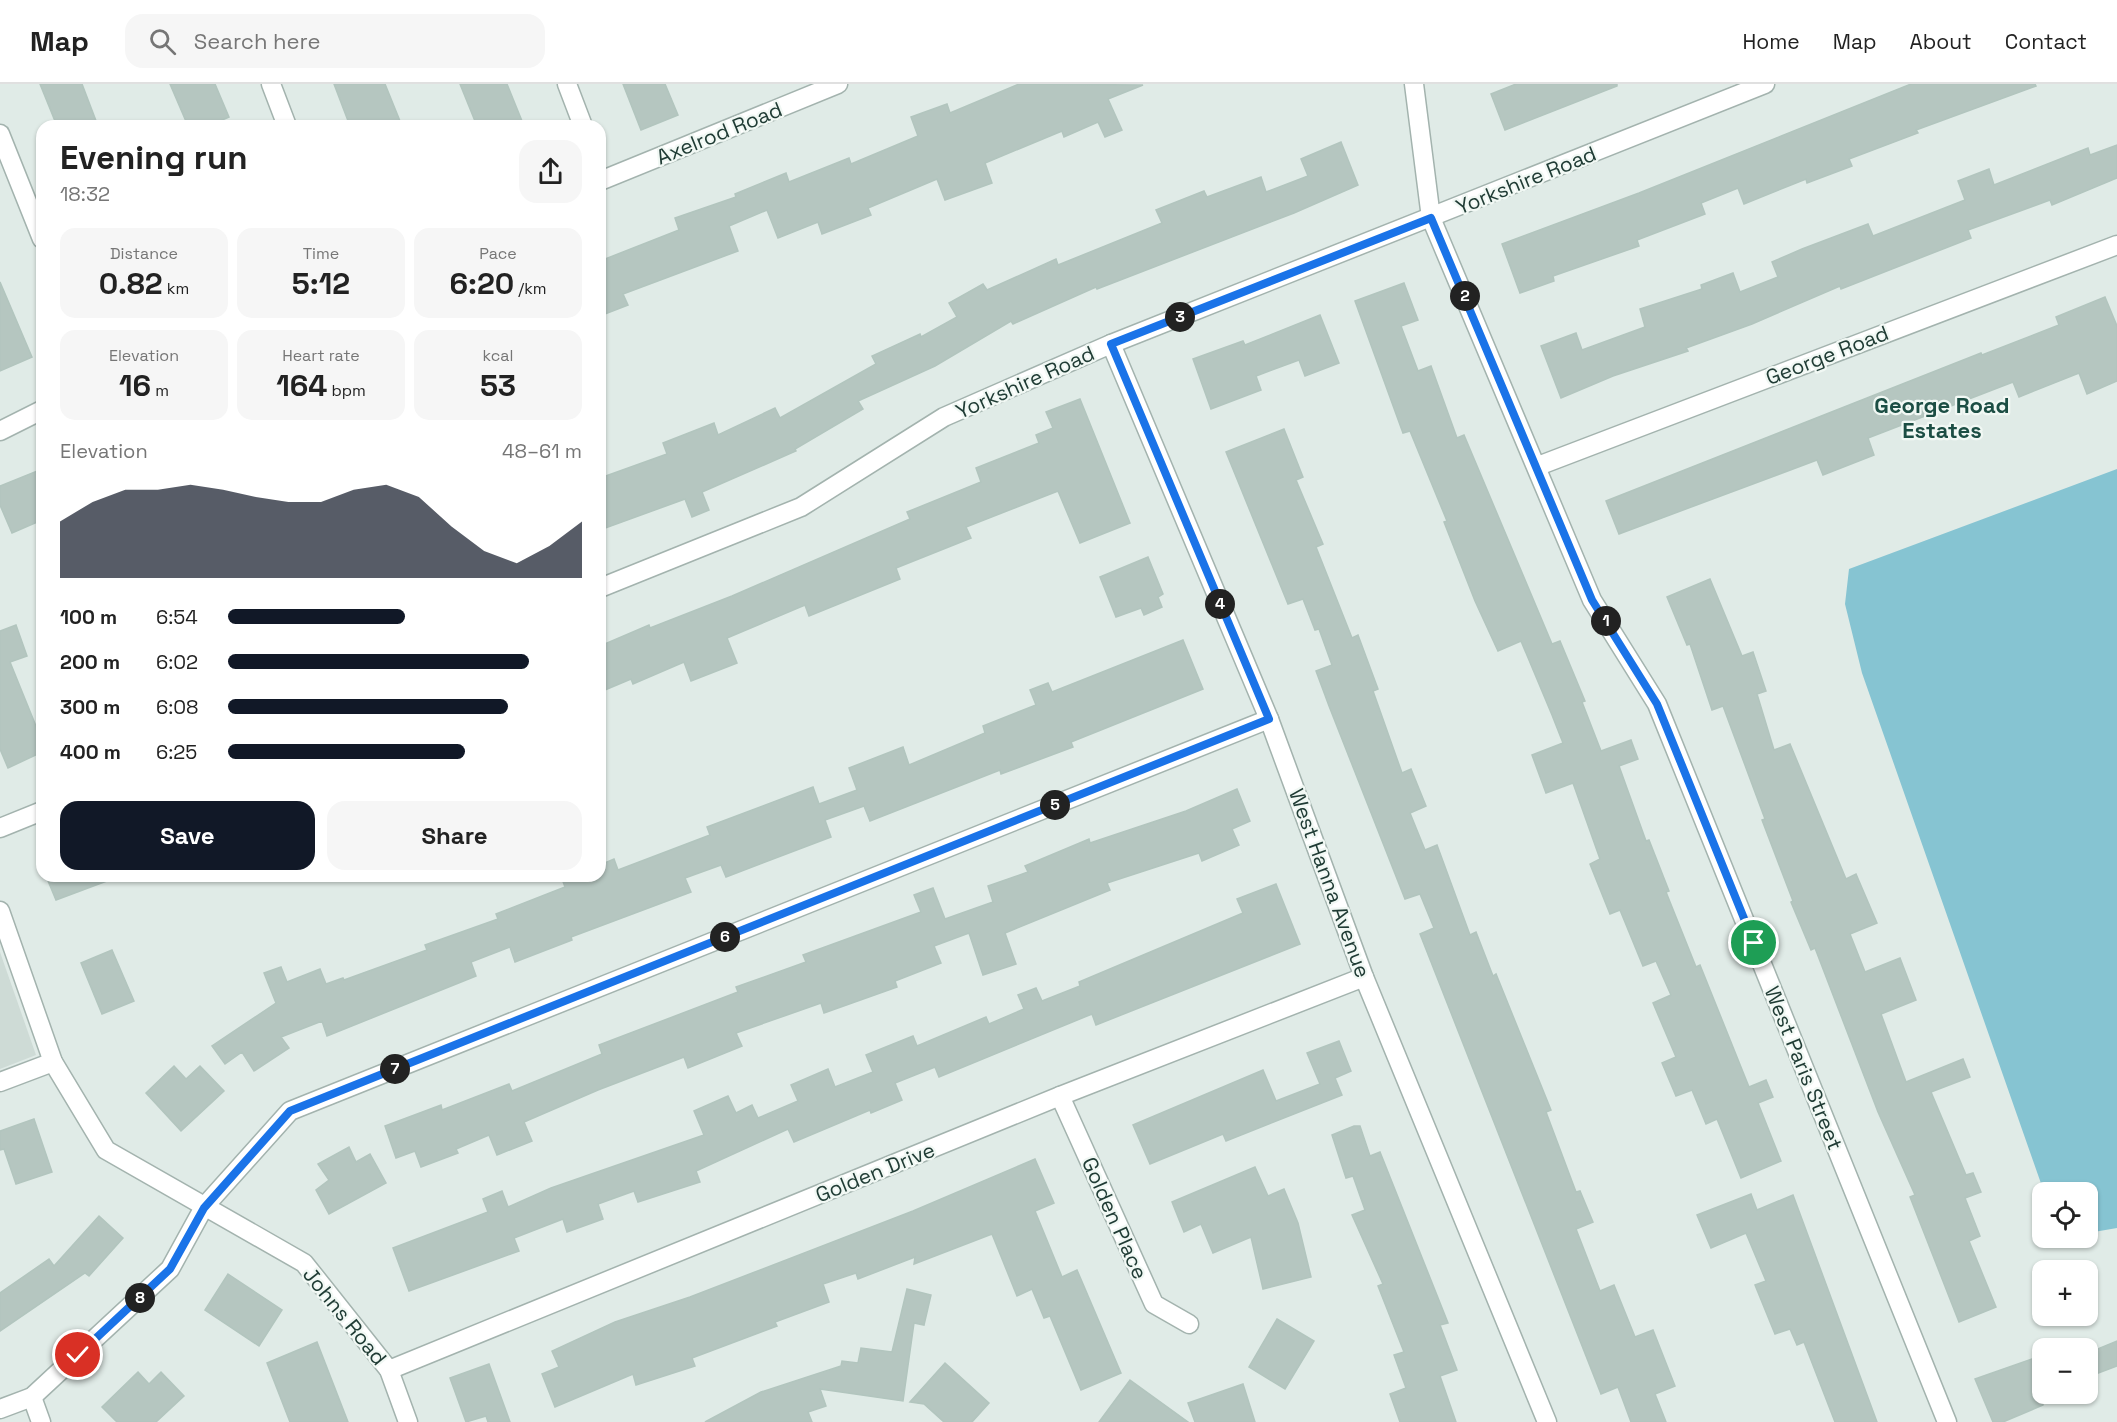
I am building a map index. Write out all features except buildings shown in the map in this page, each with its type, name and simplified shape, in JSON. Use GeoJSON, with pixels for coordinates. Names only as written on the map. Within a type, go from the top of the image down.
{"type":"FeatureCollection","features":[{"type":"Feature","properties":{"kind":"street"},"geometry":{"type":"LineString","coordinates":[[271,84],[284,120]]}},
{"type":"Feature","properties":{"kind":"street"},"geometry":{"type":"LineString","coordinates":[[567,84],[581,120]]}},
{"type":"Feature","properties":{"kind":"street","name":"Axelrod Road"},"geometry":{"type":"LineString","coordinates":[[606,175],[838,84]]}},
{"type":"Feature","properties":{"kind":"street","name":"West Paris Street"},"geometry":{"type":"LineString","coordinates":[[1414,84],[1431,218],[1538,466],[1592,600],[1657,704],[1947,1422]]}},
{"type":"Feature","properties":{"kind":"street","name":"Yorkshire Road"},"geometry":{"type":"LineString","coordinates":[[606,586],[801,507],[944,417],[1111,344],[1765,84]]}},
{"type":"Feature","properties":{"kind":"street"},"geometry":{"type":"LineString","coordinates":[[0,134],[36,224]]}},
{"type":"Feature","properties":{"kind":"street","name":"George Road"},"geometry":{"type":"LineString","coordinates":[[1538,466],[2117,245]]}},
{"type":"Feature","properties":{"kind":"street","name":"West Hanna Avenue"},"geometry":{"type":"LineString","coordinates":[[1111,344],[1269,719],[1364,977],[1547,1422]]}},
{"type":"Feature","properties":{"kind":"street"},"geometry":{"type":"LineString","coordinates":[[0,431],[36,413]]}},
{"type":"Feature","properties":{"kind":"street"},"geometry":{"type":"LineString","coordinates":[[0,1409],[32,1397],[170,1269],[204,1208],[290,1111],[1269,719]]}},
{"type":"Feature","properties":{"kind":"street"},"geometry":{"type":"LineString","coordinates":[[0,828],[36,813]]}},
{"type":"Feature","properties":{"kind":"street","name":"Johns Road"},"geometry":{"type":"LineString","coordinates":[[0,910],[53,1062],[106,1150],[304,1263],[389,1370],[408,1422]]}},
{"type":"Feature","properties":{"kind":"street","name":"Golden Drive"},"geometry":{"type":"LineString","coordinates":[[389,1370],[1060,1096],[1364,977]]}},
{"type":"Feature","properties":{"kind":"street"},"geometry":{"type":"LineString","coordinates":[[0,1082],[53,1062]]}},
{"type":"Feature","properties":{"kind":"street","name":"Golden Place"},"geometry":{"type":"LineString","coordinates":[[1060,1096],[1154,1304],[1189,1324]]}},
{"type":"Feature","properties":{"kind":"street"},"geometry":{"type":"LineString","coordinates":[[32,1397],[41,1422]]}},
{"type":"Feature","properties":{"kind":"shaded area"},"geometry":{"type":"Polygon","coordinates":[[[0,952],[36,1055],[0,1069],[0,952]]]}},
{"type":"Feature","properties":{"kind":"water"},"geometry":{"type":"Polygon","coordinates":[[[2117,469],[2117,1228],[2098,1231],[2098,1182],[2040,1182],[1862,673],[1845,604],[1849,569],[2117,469]]]}},
{"type":"Feature","properties":{"kind":"district","name":"George Road Estates"},"geometry":{"type":"Point","coordinates":[1942,418]}},
{"type":"Feature","properties":{"kind":"route"},"geometry":{"type":"LineString","coordinates":[[78,1355],[170,1269],[204,1208],[290,1111],[1269,719],[1111,344],[1431,218],[1538,466],[1592,600],[1657,704],[1754,943]]}}]}
